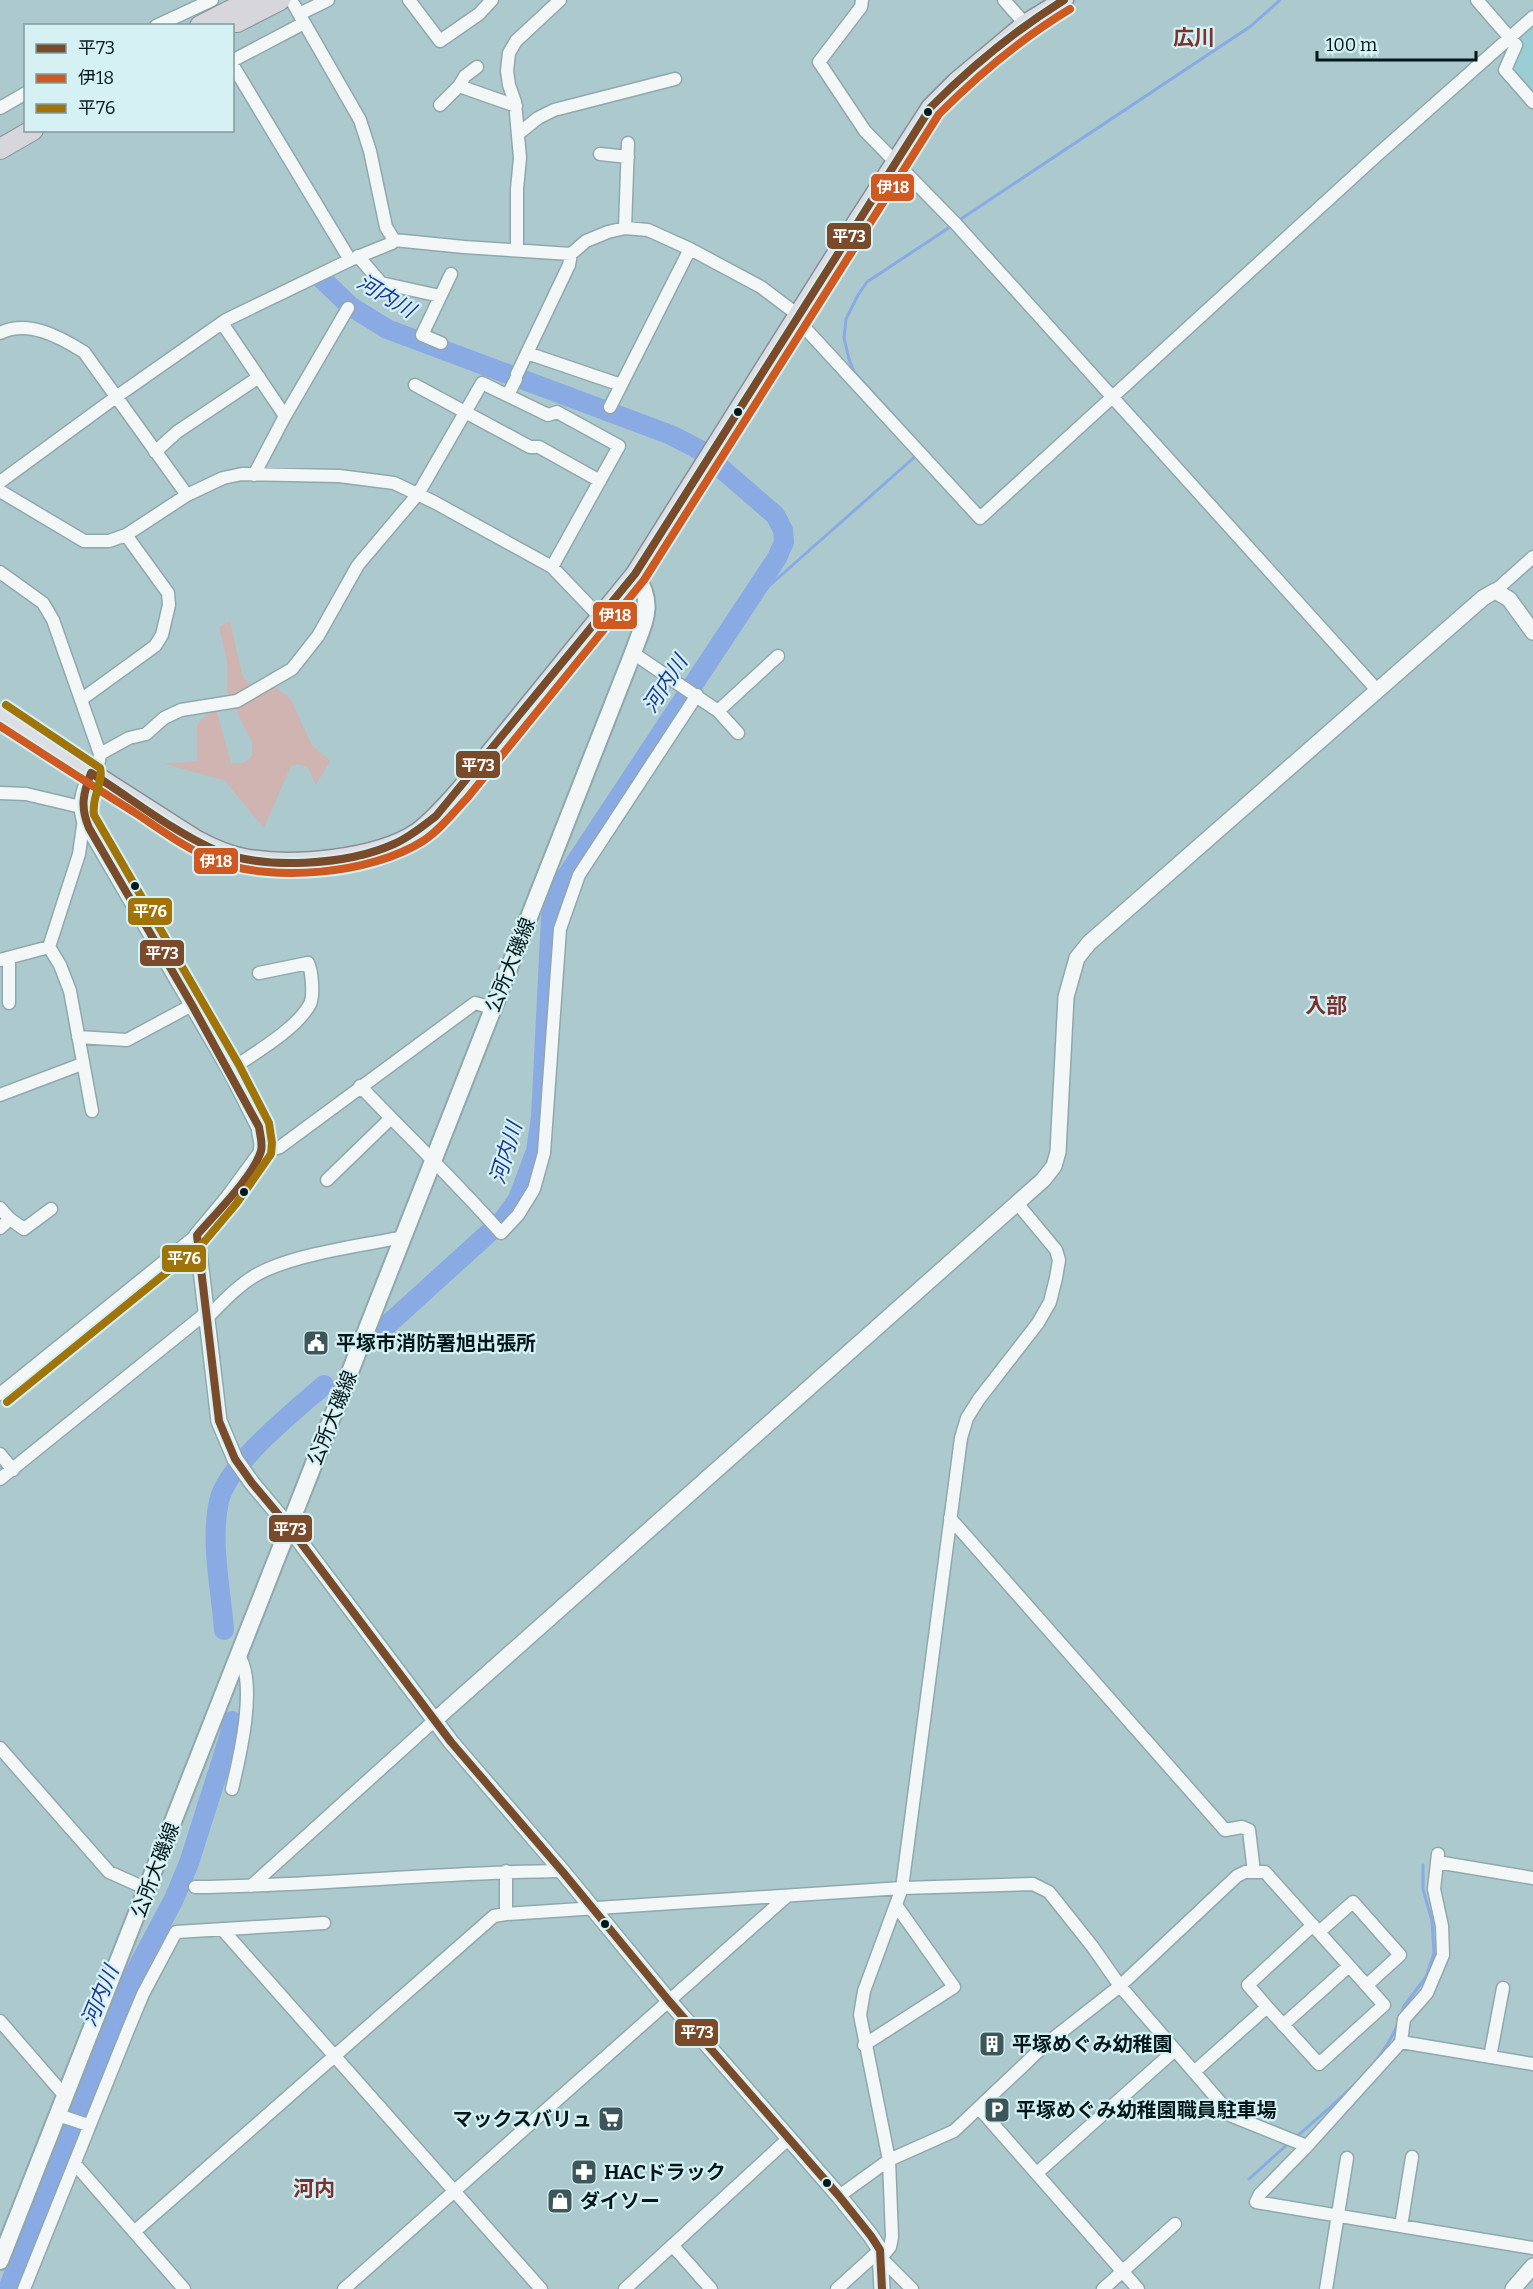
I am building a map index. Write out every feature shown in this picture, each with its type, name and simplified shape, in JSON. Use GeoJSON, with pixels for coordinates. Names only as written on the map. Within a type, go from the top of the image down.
{"type":"FeatureCollection","features":[{"type":"Feature","properties":{"kind":"highway"},"geometry":{"type":"LineString","coordinates":[[204,24],[251,0]]}},
{"type":"Feature","properties":{"kind":"highway"},"geometry":{"type":"LineString","coordinates":[[234,25],[294,11]]}},
{"type":"Feature","properties":{"kind":"highway"},"geometry":{"type":"LineString","coordinates":[[0,134],[24,120]]}},
{"type":"Feature","properties":{"kind":"highway"},"geometry":{"type":"LineString","coordinates":[[0,149],[30,132]]}},
{"type":"Feature","properties":{"kind":"main road"},"geometry":{"type":"LineString","coordinates":[[0,714],[197,840],[234,856],[284,862],[351,857],[384,848],[416,833],[436,816],[635,574],[895,160],[931,107],[956,82],[1025,24],[1064,0]]}},
{"type":"Feature","properties":{"kind":"main road","name":"公所大磯線"},"geometry":{"type":"LineString","coordinates":[[0,2261],[62,2116],[65,2096],[404,1237],[431,1160],[633,653],[645,617],[648,597],[635,574]]}},
{"type":"Feature","properties":{"kind":"street"},"geometry":{"type":"LineString","coordinates":[[160,24],[212,0]]}},
{"type":"Feature","properties":{"kind":"street"},"geometry":{"type":"LineString","coordinates":[[234,60],[294,11],[328,0]]}},
{"type":"Feature","properties":{"kind":"street"},"geometry":{"type":"LineString","coordinates":[[409,0],[440,41],[485,3]]}},
{"type":"Feature","properties":{"kind":"street"},"geometry":{"type":"LineString","coordinates":[[517,250],[517,189],[520,158],[516,106],[507,70],[509,53],[516,41],[560,0]]}},
{"type":"Feature","properties":{"kind":"street"},"geometry":{"type":"LineString","coordinates":[[862,0],[861,7],[819,62],[865,130],[956,224],[1377,690]]}},
{"type":"Feature","properties":{"kind":"street"},"geometry":{"type":"LineString","coordinates":[[1004,0],[1025,24]]}},
{"type":"Feature","properties":{"kind":"street"},"geometry":{"type":"LineString","coordinates":[[1477,0],[1516,45],[1505,70],[1533,102]]}},
{"type":"Feature","properties":{"kind":"street"},"geometry":{"type":"LineString","coordinates":[[294,11],[360,120],[370,152],[386,227],[394,240]]}},
{"type":"Feature","properties":{"kind":"street"},"geometry":{"type":"LineString","coordinates":[[508,395],[569,265],[571,254],[586,241],[625,228],[648,230],[690,249],[761,287],[798,315],[804,327],[980,519],[1376,156],[1533,17]]}},
{"type":"Feature","properties":{"kind":"street"},"geometry":{"type":"LineString","coordinates":[[234,65],[354,258],[381,283],[440,296]]}},
{"type":"Feature","properties":{"kind":"street"},"geometry":{"type":"LineString","coordinates":[[440,105],[459,86],[465,76],[477,67]]}},
{"type":"Feature","properties":{"kind":"street"},"geometry":{"type":"LineString","coordinates":[[518,134],[538,118],[554,110],[675,79]]}},
{"type":"Feature","properties":{"kind":"street"},"geometry":{"type":"LineString","coordinates":[[459,86],[516,106]]}},
{"type":"Feature","properties":{"kind":"street"},"geometry":{"type":"LineString","coordinates":[[0,108],[24,94]]}},
{"type":"Feature","properties":{"kind":"street"},"geometry":{"type":"LineString","coordinates":[[625,228],[628,143]]}},
{"type":"Feature","properties":{"kind":"street"},"geometry":{"type":"LineString","coordinates":[[600,154],[628,157]]}},
{"type":"Feature","properties":{"kind":"street"},"geometry":{"type":"LineString","coordinates":[[0,482],[222,323],[354,258],[392,243],[394,240],[571,254]]}},
{"type":"Feature","properties":{"kind":"street"},"geometry":{"type":"LineString","coordinates":[[610,407],[690,249]]}},
{"type":"Feature","properties":{"kind":"street"},"geometry":{"type":"LineString","coordinates":[[441,343],[422,335],[451,274]]}},
{"type":"Feature","properties":{"kind":"street"},"geometry":{"type":"LineString","coordinates":[[254,475],[285,416],[348,309]]}},
{"type":"Feature","properties":{"kind":"street"},"geometry":{"type":"LineString","coordinates":[[222,323],[285,416]]}},
{"type":"Feature","properties":{"kind":"street"},"geometry":{"type":"LineString","coordinates":[[0,333],[11,327],[32,328],[69,343],[84,352],[187,495]]}},
{"type":"Feature","properties":{"kind":"street"},"geometry":{"type":"LineString","coordinates":[[527,353],[621,385]]}},
{"type":"Feature","properties":{"kind":"street"},"geometry":{"type":"LineString","coordinates":[[155,452],[177,432],[259,377]]}},
{"type":"Feature","properties":{"kind":"street"},"geometry":{"type":"LineString","coordinates":[[100,753],[129,738],[146,734],[164,718],[182,710],[237,701],[292,669],[318,636],[358,565],[418,494],[482,383],[548,415],[557,412],[619,446],[552,567]]}},
{"type":"Feature","properties":{"kind":"street"},"geometry":{"type":"LineString","coordinates":[[415,385],[530,447],[539,447],[600,481]]}},
{"type":"Feature","properties":{"kind":"street"},"geometry":{"type":"LineString","coordinates":[[0,491],[84,541],[109,542],[126,536],[187,495],[223,478],[242,474],[339,476],[394,483],[552,567],[600,617]]}},
{"type":"Feature","properties":{"kind":"street"},"geometry":{"type":"LineString","coordinates":[[82,699],[155,646],[162,634],[169,605],[168,593],[126,536]]}},
{"type":"Feature","properties":{"kind":"street"},"geometry":{"type":"LineString","coordinates":[[251,1886],[1043,1180],[1054,1166],[1059,1152],[1066,997],[1077,958],[1089,943],[1377,690],[1533,557]]}},
{"type":"Feature","properties":{"kind":"street"},"geometry":{"type":"LineString","coordinates":[[0,572],[43,603],[53,620],[100,753],[99,761],[91,773],[82,813],[79,855],[49,947],[60,965],[70,990],[92,1111]]}},
{"type":"Feature","properties":{"kind":"street"},"geometry":{"type":"LineString","coordinates":[[1495,591],[1509,599],[1533,632]]}},
{"type":"Feature","properties":{"kind":"street"},"geometry":{"type":"LineString","coordinates":[[633,653],[718,711],[738,733]]}},
{"type":"Feature","properties":{"kind":"street"},"geometry":{"type":"LineString","coordinates":[[718,711],[778,656]]}},
{"type":"Feature","properties":{"kind":"street"},"geometry":{"type":"LineString","coordinates":[[360,1086],[431,1160],[447,1172],[501,1233],[518,1215],[534,1189],[544,1153],[560,929],[567,906],[579,875],[692,693]]}},
{"type":"Feature","properties":{"kind":"street"},"geometry":{"type":"LineString","coordinates":[[0,793],[26,794],[82,813],[230,1070],[259,1127],[262,1144],[261,1153],[228,1198],[197,1234],[0,1394]]}},
{"type":"Feature","properties":{"kind":"street"},"geometry":{"type":"LineString","coordinates":[[9,1004],[4,959],[49,947]]}},
{"type":"Feature","properties":{"kind":"street"},"geometry":{"type":"LineString","coordinates":[[230,1070],[288,1029],[311,1003],[312,971],[308,963],[259,973]]}},
{"type":"Feature","properties":{"kind":"street"},"geometry":{"type":"LineString","coordinates":[[261,1153],[280,1147],[475,1003],[492,1008]]}},
{"type":"Feature","properties":{"kind":"street"},"geometry":{"type":"LineString","coordinates":[[78,1037],[127,1040],[192,1005]]}},
{"type":"Feature","properties":{"kind":"street"},"geometry":{"type":"LineString","coordinates":[[0,1095],[82,1064]]}},
{"type":"Feature","properties":{"kind":"street"},"geometry":{"type":"LineString","coordinates":[[327,1180],[391,1118]]}},
{"type":"Feature","properties":{"kind":"street"},"geometry":{"type":"LineString","coordinates":[[837,2289],[890,2247],[892,2237],[889,2160],[864,2045],[860,2016],[864,1991],[902,1888],[961,1438],[967,1418],[979,1399],[1038,1323],[1050,1302],[1059,1260],[1056,1250],[1017,1203]]}},
{"type":"Feature","properties":{"kind":"street"},"geometry":{"type":"LineString","coordinates":[[0,1208],[5,1224],[24,1229],[51,1209]]}},
{"type":"Feature","properties":{"kind":"street"},"geometry":{"type":"LineString","coordinates":[[197,1234],[219,1421],[235,1459],[435,1720],[669,2001],[839,2196],[881,2254],[912,2289]]}},
{"type":"Feature","properties":{"kind":"street"},"geometry":{"type":"LineString","coordinates":[[0,1479],[256,1275],[282,1264],[327,1252],[404,1237]]}},
{"type":"Feature","properties":{"kind":"street"},"geometry":{"type":"LineString","coordinates":[[0,1454],[13,1470]]}},
{"type":"Feature","properties":{"kind":"street"},"geometry":{"type":"LineString","coordinates":[[950,1518],[1225,1830],[1242,1827],[1249,1830],[1254,1872]]}},
{"type":"Feature","properties":{"kind":"street"},"geometry":{"type":"LineString","coordinates":[[232,1789],[240,1757],[247,1681],[244,1665],[238,1656]]}},
{"type":"Feature","properties":{"kind":"street"},"geometry":{"type":"LineString","coordinates":[[0,1748],[109,1872],[147,1889]]}},
{"type":"Feature","properties":{"kind":"street"},"geometry":{"type":"LineString","coordinates":[[1533,1878],[1438,1858],[1434,1889],[1442,1926],[1443,1955],[1427,1993],[1404,2019],[1401,2042],[1307,2146],[1260,2194],[1256,2202],[1533,2248]]}},
{"type":"Feature","properties":{"kind":"street"},"geometry":{"type":"LineString","coordinates":[[195,1887],[251,1886],[506,1871],[562,1871]]}},
{"type":"Feature","properties":{"kind":"street"},"geometry":{"type":"LineString","coordinates":[[506,1871],[506,1914]]}},
{"type":"Feature","properties":{"kind":"street"},"geometry":{"type":"LineString","coordinates":[[839,2196],[889,2160],[954,2131],[1046,2044],[1120,1986],[1237,1876],[1245,1872],[1265,1872],[1316,1929],[1366,1985],[1384,2006],[1319,2064],[1248,1985],[1316,1929],[1353,1902],[1400,1955],[1366,1985]]}},
{"type":"Feature","properties":{"kind":"street"},"geometry":{"type":"LineString","coordinates":[[134,2232],[494,1916],[506,1914],[902,1888],[1033,1884],[1049,1892],[1120,1986],[1232,2116],[1307,2146]]}},
{"type":"Feature","properties":{"kind":"street"},"geometry":{"type":"LineString","coordinates":[[345,2289],[786,1897]]}},
{"type":"Feature","properties":{"kind":"street"},"geometry":{"type":"LineString","coordinates":[[864,2045],[954,1987],[896,1905]]}},
{"type":"Feature","properties":{"kind":"street"},"geometry":{"type":"LineString","coordinates":[[24,2289],[75,2164],[88,2125],[143,1994],[176,1932],[324,1923]]}},
{"type":"Feature","properties":{"kind":"street"},"geometry":{"type":"LineString","coordinates":[[222,1929],[541,2289]]}},
{"type":"Feature","properties":{"kind":"street"},"geometry":{"type":"LineString","coordinates":[[1283,2025],[1349,1966]]}},
{"type":"Feature","properties":{"kind":"street"},"geometry":{"type":"LineString","coordinates":[[1490,2057],[1503,1988]]}},
{"type":"Feature","properties":{"kind":"street"},"geometry":{"type":"LineString","coordinates":[[1194,2072],[1267,2007]]}},
{"type":"Feature","properties":{"kind":"street"},"geometry":{"type":"LineString","coordinates":[[0,2021],[65,2096]]}},
{"type":"Feature","properties":{"kind":"street"},"geometry":{"type":"LineString","coordinates":[[1401,2042],[1533,2064]]}},
{"type":"Feature","properties":{"kind":"street"},"geometry":{"type":"LineString","coordinates":[[1037,2174],[1175,2050]]}},
{"type":"Feature","properties":{"kind":"street"},"geometry":{"type":"LineString","coordinates":[[979,2108],[1138,2289]]}},
{"type":"Feature","properties":{"kind":"street"},"geometry":{"type":"LineString","coordinates":[[62,2116],[88,2125]]}},
{"type":"Feature","properties":{"kind":"street"},"geometry":{"type":"LineString","coordinates":[[625,2289],[788,2139]]}},
{"type":"Feature","properties":{"kind":"street"},"geometry":{"type":"LineString","coordinates":[[1401,2226],[1413,2157]]}},
{"type":"Feature","properties":{"kind":"street"},"geometry":{"type":"LineString","coordinates":[[1326,2289],[1347,2158]]}},
{"type":"Feature","properties":{"kind":"street"},"geometry":{"type":"LineString","coordinates":[[75,2164],[184,2289]]}},
{"type":"Feature","properties":{"kind":"street"},"geometry":{"type":"LineString","coordinates":[[1103,2289],[1175,2224]]}},
{"type":"Feature","properties":{"kind":"street"},"geometry":{"type":"LineString","coordinates":[[673,2246],[711,2289]]}},
{"type":"Feature","properties":{"kind":"street"},"geometry":{"type":"LineString","coordinates":[[881,2254],[882,2289]]}},
{"type":"Feature","properties":{"kind":"street"},"geometry":{"type":"LineString","coordinates":[[1513,2289],[1533,2266]]}},
{"type":"Feature","properties":{"kind":"shaded area"},"geometry":{"type":"Polygon","coordinates":[[[1533,27],[1533,96],[1511,71],[1522,37],[1533,27]]]}},
{"type":"Feature","properties":{"kind":"shaded area"},"geometry":{"type":"Polygon","coordinates":[[[230,621],[242,674],[249,684],[273,686],[290,698],[312,745],[330,761],[316,785],[308,768],[299,764],[291,766],[264,828],[224,780],[164,764],[197,761],[197,724],[209,713],[217,712],[231,763],[243,763],[252,756],[252,742],[227,692],[227,661],[219,627],[230,621]]]}},
{"type":"Feature","properties":{"kind":"waterway"},"geometry":{"type":"LineString","coordinates":[[958,221],[1251,26],[1280,0]]}},
{"type":"Feature","properties":{"kind":"waterway"},"geometry":{"type":"LineString","coordinates":[[923,450],[854,372],[844,338],[846,319],[867,282],[953,225]]}},
{"type":"Feature","properties":{"kind":"waterway","name":"河内川"},"geometry":{"type":"LineString","coordinates":[[322,279],[350,306],[387,329],[671,435],[700,450],[775,515],[783,530],[784,542],[777,558],[562,883],[551,917],[541,1117],[536,1151],[518,1199],[503,1220],[384,1328]]}},
{"type":"Feature","properties":{"kind":"waterway"},"geometry":{"type":"LineString","coordinates":[[759,585],[769,586],[918,454]]}},
{"type":"Feature","properties":{"kind":"waterway","name":"河内川"},"geometry":{"type":"LineString","coordinates":[[224,1630],[216,1533],[219,1501],[225,1486],[235,1470],[264,1438],[324,1385]]}},
{"type":"Feature","properties":{"kind":"waterway","name":"河内川"},"geometry":{"type":"LineString","coordinates":[[8,2289],[132,1978],[174,1899],[189,1863],[230,1734],[232,1721]]}},
{"type":"Feature","properties":{"kind":"waterway"},"geometry":{"type":"LineString","coordinates":[[1401,2015],[1404,2006],[1426,1977],[1434,1953],[1432,1921],[1423,1889],[1423,1865]]}},
{"type":"Feature","properties":{"kind":"waterway"},"geometry":{"type":"LineString","coordinates":[[1295,2138],[1368,2071],[1391,2039],[1399,2021]]}},
{"type":"Feature","properties":{"kind":"waterway"},"geometry":{"type":"LineString","coordinates":[[1249,2179],[1290,2142]]}},
{"type":"Feature","properties":{"kind":"transit line","name":"平73"},"geometry":{"type":"LineString","coordinates":[[882,2289],[880,2250],[871,2236],[451,1742],[235,1459],[219,1421],[197,1235],[242,1183],[257,1161],[262,1148],[259,1127],[192,1005],[89,828],[84,814],[84,800],[91,773],[167,824],[215,850],[235,857],[281,863],[330,861],[375,851],[405,838],[436,816],[635,574],[931,107],[994,50],[1064,0]]}},
{"type":"Feature","properties":{"kind":"transit line","name":"伊18"},"geometry":{"type":"LineString","coordinates":[[0,726],[184,845],[216,861],[239,868],[292,873],[349,868],[401,852],[429,837],[468,797],[644,580],[939,114],[1002,57],[1070,9]]}},
{"type":"Feature","properties":{"kind":"transit line","name":"平76"},"geometry":{"type":"LineString","coordinates":[[6,705],[100,768],[94,815],[239,1065],[269,1123],[272,1143],[271,1154],[236,1204],[204,1242],[7,1402]]}},
{"type":"Feature","properties":{"kind":"place","name":"平塚市消防署旭出張所"},"geometry":{"type":"Point","coordinates":[316,1343]}},
{"type":"Feature","properties":{"kind":"place","name":"平塚めぐみ幼稚園"},"geometry":{"type":"Point","coordinates":[992,2044]}},
{"type":"Feature","properties":{"kind":"place","name":"平塚めぐみ幼稚園職員駐車場"},"geometry":{"type":"Point","coordinates":[997,2110]}},
{"type":"Feature","properties":{"kind":"place","name":"マックスバリュ"},"geometry":{"type":"Point","coordinates":[611,2119]}},
{"type":"Feature","properties":{"kind":"place","name":"HACドラック"},"geometry":{"type":"Point","coordinates":[584,2172]}},
{"type":"Feature","properties":{"kind":"place","name":"ダイソー"},"geometry":{"type":"Point","coordinates":[560,2201]}},
{"type":"Feature","properties":{"kind":"district","name":"広川"},"geometry":{"type":"Point","coordinates":[1194,38]}},
{"type":"Feature","properties":{"kind":"district","name":"入部"},"geometry":{"type":"Point","coordinates":[1326,1006]}},
{"type":"Feature","properties":{"kind":"district","name":"河内"},"geometry":{"type":"Point","coordinates":[314,2189]}}]}
